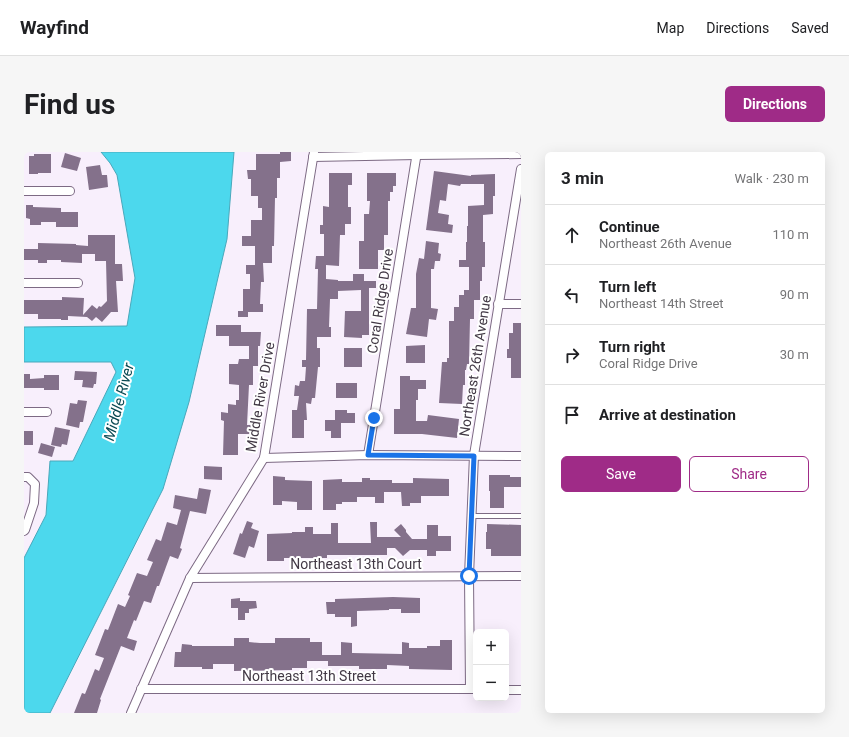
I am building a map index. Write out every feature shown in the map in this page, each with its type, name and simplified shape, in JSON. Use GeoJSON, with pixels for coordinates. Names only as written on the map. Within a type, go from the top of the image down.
{"type":"FeatureCollection","features":[{"type":"Feature","properties":{"kind":"street","name":"Coral Ridge Drive"},"geometry":{"type":"LineString","coordinates":[[368,455],[417,153]]}},
{"type":"Feature","properties":{"kind":"street"},"geometry":{"type":"LineString","coordinates":[[313,154],[521,154]]}},
{"type":"Feature","properties":{"kind":"street","name":"Middle River Drive"},"geometry":{"type":"LineString","coordinates":[[131,713],[190,578],[264,458],[313,154]]}},
{"type":"Feature","properties":{"kind":"street","name":"Northeast 26th Avenue"},"geometry":{"type":"LineString","coordinates":[[473,689],[469,576],[474,456],[521,169]]}},
{"type":"Feature","properties":{"kind":"street"},"geometry":{"type":"LineString","coordinates":[[24,191],[70,191]]}},
{"type":"Feature","properties":{"kind":"street"},"geometry":{"type":"LineString","coordinates":[[24,282],[78,282]]}},
{"type":"Feature","properties":{"kind":"street"},"geometry":{"type":"LineString","coordinates":[[498,304],[521,304]]}},
{"type":"Feature","properties":{"kind":"street"},"geometry":{"type":"LineString","coordinates":[[24,412],[47,412]]}},
{"type":"Feature","properties":{"kind":"street"},"geometry":{"type":"LineString","coordinates":[[264,458],[368,455],[521,456]]}},
{"type":"Feature","properties":{"kind":"street"},"geometry":{"type":"LineString","coordinates":[[24,478],[28,477],[35,484],[34,503],[24,531]]}},
{"type":"Feature","properties":{"kind":"street","name":"Northeast 13th Court"},"geometry":{"type":"LineString","coordinates":[[190,578],[521,576]]}},
{"type":"Feature","properties":{"kind":"street","name":"Northeast 13th Street"},"geometry":{"type":"LineString","coordinates":[[141,689],[473,689]]}},
{"type":"Feature","properties":{"kind":"street"},"geometry":{"type":"LineString","coordinates":[[509,690],[521,690]]}},
{"type":"Feature","properties":{"kind":"lane"},"geometry":{"type":"LineString","coordinates":[[471,516],[521,516]]}},
{"type":"Feature","properties":{"kind":"water","name":"Middle River"},"geometry":{"type":"Polygon","coordinates":[[[101,152],[234,152],[227,239],[189,402],[163,489],[50,713],[24,713],[24,558],[46,515],[50,461],[73,461],[116,372],[111,362],[24,362],[24,327],[127,326],[135,278],[117,175],[101,152]]]}},
{"type":"Feature","properties":{"kind":"building"},"geometry":{"type":"Polygon","coordinates":[[[280,152],[291,152],[291,161],[280,162],[280,178],[277,178],[272,263],[263,263],[264,282],[261,282],[260,304],[263,304],[263,312],[248,312],[248,317],[238,317],[238,311],[243,311],[243,289],[250,289],[250,274],[246,274],[246,265],[255,265],[255,246],[242,246],[242,236],[251,236],[251,220],[262,220],[262,208],[258,208],[258,196],[251,196],[251,179],[248,179],[247,170],[256,170],[256,154],[280,154],[280,152]]]}},
{"type":"Feature","properties":{"kind":"building"},"geometry":{"type":"Polygon","coordinates":[[[65,153],[81,158],[77,171],[61,167],[65,153]]]}},
{"type":"Feature","properties":{"kind":"building"},"geometry":{"type":"Polygon","coordinates":[[[34,154],[51,154],[51,173],[29,174],[29,156],[34,156],[34,154]]]}},
{"type":"Feature","properties":{"kind":"building"},"geometry":{"type":"Polygon","coordinates":[[[100,165],[102,175],[107,175],[108,187],[89,190],[86,167],[100,165]]]}},
{"type":"Feature","properties":{"kind":"building"},"geometry":{"type":"Polygon","coordinates":[[[434,171],[471,176],[495,174],[493,214],[483,215],[485,267],[482,267],[480,300],[474,300],[474,319],[470,319],[469,364],[467,364],[465,370],[465,385],[463,385],[462,404],[439,403],[442,362],[447,362],[447,358],[449,358],[449,321],[454,321],[454,307],[459,307],[459,295],[464,295],[464,290],[469,290],[469,267],[459,267],[459,260],[466,260],[468,206],[484,205],[484,184],[461,184],[460,186],[448,184],[446,201],[440,200],[438,213],[449,215],[448,224],[453,225],[452,233],[426,230],[434,171]]]}},
{"type":"Feature","properties":{"kind":"building"},"geometry":{"type":"Polygon","coordinates":[[[329,173],[352,173],[352,185],[348,185],[348,207],[351,207],[351,224],[345,224],[345,235],[340,235],[339,266],[326,265],[326,279],[353,281],[353,274],[364,274],[364,281],[376,281],[376,288],[369,288],[369,335],[362,335],[362,338],[344,337],[345,311],[361,311],[361,290],[338,291],[338,299],[330,299],[329,327],[331,327],[331,337],[317,337],[317,348],[320,348],[320,367],[318,367],[315,398],[312,398],[311,404],[306,403],[307,420],[304,420],[304,438],[292,438],[292,410],[297,410],[299,396],[294,396],[295,385],[299,386],[300,381],[305,381],[306,367],[302,367],[302,360],[306,360],[307,309],[317,309],[318,269],[315,269],[316,256],[324,256],[324,234],[320,234],[320,225],[323,225],[323,206],[329,207],[329,173]]]}},
{"type":"Feature","properties":{"kind":"building"},"geometry":{"type":"Polygon","coordinates":[[[367,173],[396,173],[396,186],[393,186],[393,192],[390,192],[390,201],[388,201],[388,235],[384,235],[384,250],[378,250],[378,269],[359,269],[359,241],[364,241],[364,214],[369,214],[370,201],[367,201],[367,173]]]}},
{"type":"Feature","properties":{"kind":"building"},"geometry":{"type":"Polygon","coordinates":[[[26,205],[33,205],[33,207],[61,208],[61,212],[78,212],[78,227],[56,227],[56,222],[41,222],[41,225],[30,225],[30,219],[26,218],[26,205]]]}},
{"type":"Feature","properties":{"kind":"building"},"geometry":{"type":"Polygon","coordinates":[[[88,235],[115,235],[115,264],[122,264],[123,281],[116,281],[118,312],[111,312],[102,322],[96,317],[92,321],[87,317],[68,316],[68,320],[61,320],[38,319],[38,314],[24,314],[24,300],[62,300],[62,297],[84,298],[83,315],[92,305],[97,309],[107,301],[106,261],[95,261],[95,254],[82,254],[82,263],[47,260],[47,263],[38,263],[38,260],[24,260],[24,249],[38,249],[38,243],[76,244],[88,246],[88,235]]]}},
{"type":"Feature","properties":{"kind":"building"},"geometry":{"type":"Polygon","coordinates":[[[426,241],[439,243],[438,253],[441,254],[440,261],[435,261],[434,269],[431,269],[431,308],[438,309],[436,320],[429,319],[427,337],[406,334],[411,308],[416,308],[416,274],[419,258],[424,259],[426,241]]]}},
{"type":"Feature","properties":{"kind":"building"},"geometry":{"type":"Polygon","coordinates":[[[513,323],[521,323],[521,378],[511,378],[511,358],[507,358],[507,349],[509,349],[509,333],[513,333],[513,323]]]}},
{"type":"Feature","properties":{"kind":"building"},"geometry":{"type":"Polygon","coordinates":[[[216,325],[241,325],[241,332],[261,332],[260,346],[258,346],[258,366],[253,366],[253,385],[249,385],[247,425],[251,425],[251,434],[238,434],[238,455],[223,455],[224,421],[221,420],[221,412],[228,413],[228,404],[236,405],[236,400],[239,400],[239,385],[229,384],[229,364],[238,364],[239,359],[249,359],[249,346],[229,346],[229,336],[216,336],[216,325]]]}},
{"type":"Feature","properties":{"kind":"building"},"geometry":{"type":"Polygon","coordinates":[[[425,345],[425,363],[406,363],[406,346],[425,345]]]}},
{"type":"Feature","properties":{"kind":"building"},"geometry":{"type":"Polygon","coordinates":[[[344,348],[362,348],[362,367],[344,367],[344,348]]]}},
{"type":"Feature","properties":{"kind":"building"},"geometry":{"type":"Polygon","coordinates":[[[75,371],[97,372],[96,384],[94,384],[93,388],[82,387],[83,380],[74,380],[75,371]]]}},
{"type":"Feature","properties":{"kind":"building"},"geometry":{"type":"Polygon","coordinates":[[[24,374],[30,374],[30,379],[44,378],[44,375],[59,375],[59,390],[24,388],[24,374]]]}},
{"type":"Feature","properties":{"kind":"building"},"geometry":{"type":"Polygon","coordinates":[[[400,376],[410,376],[410,380],[426,380],[426,389],[418,389],[418,400],[416,400],[416,421],[427,421],[428,415],[459,419],[457,438],[422,434],[394,434],[394,409],[400,409],[400,376]]]}},
{"type":"Feature","properties":{"kind":"building"},"geometry":{"type":"Polygon","coordinates":[[[336,383],[357,383],[357,398],[336,398],[336,383]]]}},
{"type":"Feature","properties":{"kind":"building"},"geometry":{"type":"Polygon","coordinates":[[[78,400],[87,401],[83,422],[80,422],[79,428],[66,425],[70,403],[77,404],[78,400]]]}},
{"type":"Feature","properties":{"kind":"building"},"geometry":{"type":"Polygon","coordinates":[[[335,410],[347,410],[347,413],[355,413],[355,423],[341,423],[341,438],[331,438],[331,431],[325,431],[325,420],[335,420],[335,410]]]}},
{"type":"Feature","properties":{"kind":"building"},"geometry":{"type":"Polygon","coordinates":[[[55,427],[70,430],[67,445],[62,444],[61,447],[51,445],[55,427]]]}},
{"type":"Feature","properties":{"kind":"building"},"geometry":{"type":"Polygon","coordinates":[[[24,431],[33,431],[33,445],[24,445],[24,431]]]}},
{"type":"Feature","properties":{"kind":"building"},"geometry":{"type":"Polygon","coordinates":[[[41,443],[55,447],[52,457],[38,453],[41,443]]]}},
{"type":"Feature","properties":{"kind":"building"},"geometry":{"type":"Polygon","coordinates":[[[204,466],[222,467],[222,480],[204,479],[204,466]]]}},
{"type":"Feature","properties":{"kind":"building"},"geometry":{"type":"Polygon","coordinates":[[[489,475],[510,475],[510,477],[521,477],[521,487],[504,487],[504,508],[490,508],[489,475]]]}},
{"type":"Feature","properties":{"kind":"building"},"geometry":{"type":"Polygon","coordinates":[[[273,476],[285,477],[285,480],[312,481],[312,510],[297,510],[297,502],[282,501],[282,505],[273,505],[273,476]]]}},
{"type":"Feature","properties":{"kind":"building"},"geometry":{"type":"Polygon","coordinates":[[[362,478],[370,478],[370,480],[392,480],[392,483],[413,483],[413,478],[449,479],[449,496],[421,496],[421,503],[410,503],[410,506],[402,506],[401,492],[384,492],[384,503],[375,503],[375,497],[357,497],[357,502],[342,502],[342,504],[336,504],[336,510],[323,510],[323,480],[342,479],[342,482],[362,482],[362,478]]]}},
{"type":"Feature","properties":{"kind":"building"},"geometry":{"type":"Polygon","coordinates":[[[199,488],[211,490],[206,514],[190,511],[180,548],[182,549],[178,559],[170,556],[151,603],[144,601],[136,621],[134,620],[127,638],[137,641],[134,651],[121,646],[100,699],[97,713],[74,713],[82,693],[85,694],[95,669],[99,671],[104,658],[95,655],[105,629],[108,630],[118,604],[125,607],[137,573],[147,576],[153,562],[147,560],[156,539],[161,541],[167,522],[177,525],[181,510],[173,508],[175,495],[197,499],[199,488]]]}},
{"type":"Feature","properties":{"kind":"building"},"geometry":{"type":"Polygon","coordinates":[[[247,521],[253,523],[251,528],[259,531],[254,548],[249,546],[245,558],[233,554],[240,533],[242,534],[247,521]]]}},
{"type":"Feature","properties":{"kind":"building"},"geometry":{"type":"Polygon","coordinates":[[[370,522],[377,522],[377,537],[401,537],[394,530],[401,524],[412,539],[427,539],[427,525],[438,525],[438,536],[451,536],[451,551],[436,551],[436,556],[427,556],[427,550],[410,550],[403,556],[395,548],[387,548],[387,555],[327,555],[327,558],[284,558],[284,561],[267,561],[267,534],[305,532],[305,527],[313,527],[313,534],[331,534],[331,523],[338,523],[338,543],[371,543],[370,522]]]}},
{"type":"Feature","properties":{"kind":"building"},"geometry":{"type":"Polygon","coordinates":[[[487,524],[521,525],[521,556],[491,556],[491,549],[486,549],[487,524]]]}},
{"type":"Feature","properties":{"kind":"building"},"geometry":{"type":"Polygon","coordinates":[[[393,597],[420,598],[420,613],[401,613],[401,609],[357,611],[357,626],[351,627],[351,617],[335,617],[335,614],[327,614],[326,602],[335,602],[335,599],[393,597]]]}},
{"type":"Feature","properties":{"kind":"building"},"geometry":{"type":"Polygon","coordinates":[[[240,598],[240,601],[256,601],[257,608],[249,609],[249,613],[245,613],[245,620],[238,620],[238,608],[231,608],[231,599],[240,598]]]}},
{"type":"Feature","properties":{"kind":"building"},"geometry":{"type":"Polygon","coordinates":[[[234,638],[249,638],[249,642],[275,643],[275,638],[310,638],[310,642],[322,642],[322,655],[341,655],[341,642],[352,643],[352,653],[402,654],[402,642],[409,643],[409,648],[427,648],[427,646],[440,646],[440,640],[452,640],[452,670],[409,669],[409,666],[387,665],[387,669],[359,669],[359,666],[328,666],[328,661],[307,661],[307,668],[292,668],[292,670],[234,671],[234,664],[213,664],[213,669],[202,669],[202,667],[174,667],[175,652],[181,652],[182,644],[192,646],[234,646],[234,638]]]}},
{"type":"Feature","properties":{"kind":"route"},"geometry":{"type":"LineString","coordinates":[[374,418],[368,455],[474,456],[469,576]]}}]}
